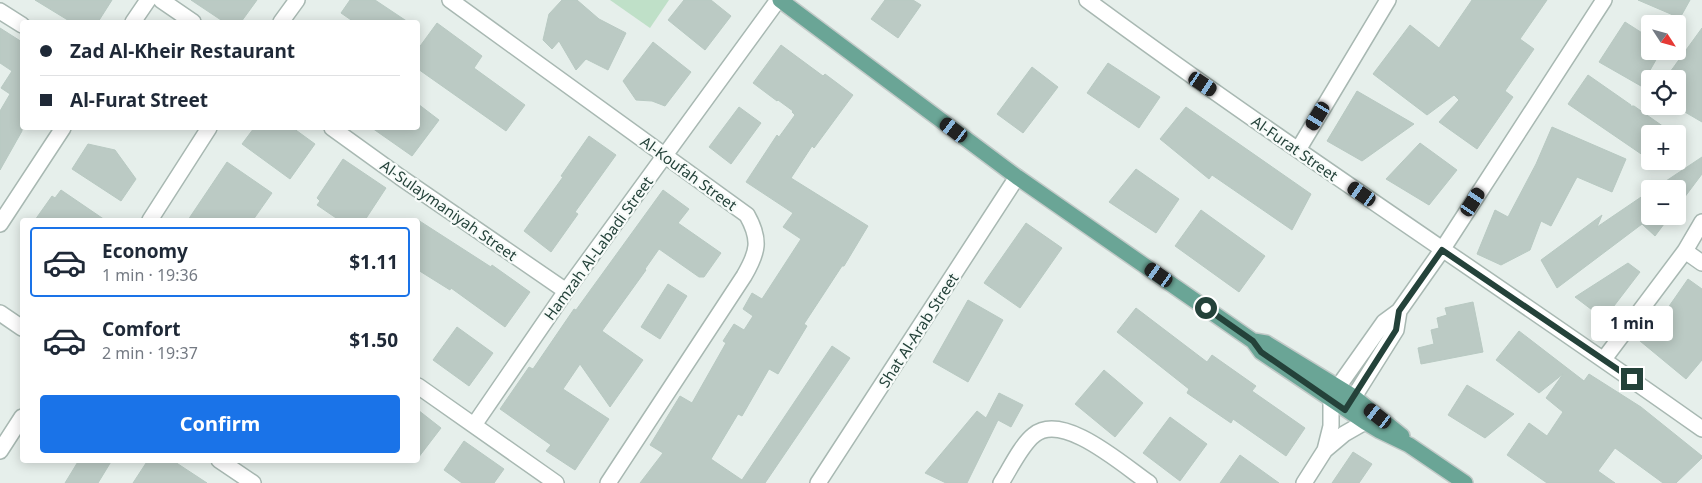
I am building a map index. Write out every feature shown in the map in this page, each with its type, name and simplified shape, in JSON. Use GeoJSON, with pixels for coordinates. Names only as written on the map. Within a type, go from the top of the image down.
{"type":"FeatureCollection","features":[{"type":"Feature","properties":{"kind":"main road"},"geometry":{"type":"LineString","coordinates":[[779,0],[1018,177],[1253,341],[1266,343],[1334,393],[1399,434],[1409,445]]}},
{"type":"Feature","properties":{"kind":"main road"},"geometry":{"type":"LineString","coordinates":[[1350,403],[1365,422],[1409,445],[1466,483]]}},
{"type":"Feature","properties":{"kind":"street"},"geometry":{"type":"LineString","coordinates":[[134,20],[148,0]]}},
{"type":"Feature","properties":{"kind":"street"},"geometry":{"type":"LineString","coordinates":[[161,0],[190,20]]}},
{"type":"Feature","properties":{"kind":"street"},"geometry":{"type":"LineString","coordinates":[[282,20],[297,0]]}},
{"type":"Feature","properties":{"kind":"street","name":"Al-Koufah Street"},"geometry":{"type":"LineString","coordinates":[[450,0],[747,215],[755,228],[757,242],[753,260],[744,276],[608,483]]}},
{"type":"Feature","properties":{"kind":"street","name":"Hamzah Al-Labadi Street"},"geometry":{"type":"LineString","coordinates":[[474,425],[566,291],[779,0]]}},
{"type":"Feature","properties":{"kind":"street","name":"Al-Furat Street"},"geometry":{"type":"LineString","coordinates":[[1087,0],[1203,84],[1442,250],[1604,359],[1702,429]]}},
{"type":"Feature","properties":{"kind":"street"},"geometry":{"type":"LineString","coordinates":[[1298,150],[1388,0]]}},
{"type":"Feature","properties":{"kind":"street"},"geometry":{"type":"LineString","coordinates":[[1325,450],[1331,426],[1334,393],[1384,322],[1399,311],[1442,250],[1604,0]]}},
{"type":"Feature","properties":{"kind":"street"},"geometry":{"type":"LineString","coordinates":[[0,11],[20,24]]}},
{"type":"Feature","properties":{"kind":"street"},"geometry":{"type":"LineString","coordinates":[[0,224],[62,130]]}},
{"type":"Feature","properties":{"kind":"street"},"geometry":{"type":"LineString","coordinates":[[151,218],[208,130]]}},
{"type":"Feature","properties":{"kind":"street","name":"Al-Sulaymaniyah Street"},"geometry":{"type":"LineString","coordinates":[[335,130],[566,291]]}},
{"type":"Feature","properties":{"kind":"street","name":"Shat Al-Arab Street"},"geometry":{"type":"LineString","coordinates":[[818,483],[1018,177]]}},
{"type":"Feature","properties":{"kind":"street"},"geometry":{"type":"LineString","coordinates":[[1604,359],[1684,251],[1702,222]]}},
{"type":"Feature","properties":{"kind":"street"},"geometry":{"type":"LineString","coordinates":[[1684,251],[1702,263]]}},
{"type":"Feature","properties":{"kind":"street"},"geometry":{"type":"LineString","coordinates":[[1350,403],[1396,330],[1399,311]]}},
{"type":"Feature","properties":{"kind":"street"},"geometry":{"type":"LineString","coordinates":[[0,313],[20,327]]}},
{"type":"Feature","properties":{"kind":"street"},"geometry":{"type":"LineString","coordinates":[[420,387],[556,483]]}},
{"type":"Feature","properties":{"kind":"street"},"geometry":{"type":"LineString","coordinates":[[0,451],[20,420]]}},
{"type":"Feature","properties":{"kind":"street"},"geometry":{"type":"LineString","coordinates":[[1304,483],[1325,450],[1344,434],[1365,422]]}},
{"type":"Feature","properties":{"kind":"street"},"geometry":{"type":"LineString","coordinates":[[1001,483],[1029,439],[1041,431],[1056,428],[1072,432],[1090,442],[1149,483]]}},
{"type":"Feature","properties":{"kind":"street"},"geometry":{"type":"LineString","coordinates":[[224,463],[254,483]]}},
{"type":"Feature","properties":{"kind":"green space"},"geometry":{"type":"Polygon","coordinates":[[[610,0],[669,0],[650,28],[610,0]]]}},
{"type":"Feature","properties":{"kind":"building"},"geometry":{"type":"Polygon","coordinates":[[[35,0],[112,0],[99,20],[68,20],[35,0]]]}},
{"type":"Feature","properties":{"kind":"building"},"geometry":{"type":"Polygon","coordinates":[[[191,0],[257,0],[242,20],[221,20],[191,0]]]}},
{"type":"Feature","properties":{"kind":"building"},"geometry":{"type":"Polygon","coordinates":[[[350,0],[375,0],[405,20],[351,20],[341,13],[350,0]]]}},
{"type":"Feature","properties":{"kind":"building"},"geometry":{"type":"Polygon","coordinates":[[[562,0],[577,0],[599,19],[626,33],[608,70],[586,59],[576,70],[559,41],[552,49],[543,40],[549,14],[562,0]]]}},
{"type":"Feature","properties":{"kind":"building"},"geometry":{"type":"Polygon","coordinates":[[[684,0],[711,0],[731,16],[705,50],[668,20],[684,0]]]}},
{"type":"Feature","properties":{"kind":"building"},"geometry":{"type":"Polygon","coordinates":[[[885,0],[913,0],[921,5],[898,38],[871,19],[885,0]]]}},
{"type":"Feature","properties":{"kind":"building"},"geometry":{"type":"Polygon","coordinates":[[[1472,0],[1547,0],[1520,39],[1534,49],[1505,91],[1513,97],[1477,149],[1439,122],[1459,100],[1454,95],[1427,115],[1373,74],[1410,25],[1439,48],[1472,0]]]}},
{"type":"Feature","properties":{"kind":"building"},"geometry":{"type":"Polygon","coordinates":[[[1638,0],[1690,0],[1682,15],[1673,15],[1638,0]]]}},
{"type":"Feature","properties":{"kind":"building"},"geometry":{"type":"Polygon","coordinates":[[[1625,22],[1641,32],[1641,60],[1656,60],[1650,70],[1641,70],[1641,86],[1599,62],[1625,22]]]}},
{"type":"Feature","properties":{"kind":"building"},"geometry":{"type":"Polygon","coordinates":[[[437,23],[482,56],[474,68],[525,105],[506,131],[420,70],[420,46],[437,23]]]}},
{"type":"Feature","properties":{"kind":"building"},"geometry":{"type":"Polygon","coordinates":[[[0,28],[20,41],[20,130],[22,131],[0,170],[0,111],[10,94],[1,88],[12,71],[0,63],[0,28]]]}},
{"type":"Feature","properties":{"kind":"building"},"geometry":{"type":"Polygon","coordinates":[[[1702,28],[1702,122],[1686,113],[1686,70],[1672,70],[1679,60],[1686,60],[1686,50],[1702,28]]]}},
{"type":"Feature","properties":{"kind":"building"},"geometry":{"type":"Polygon","coordinates":[[[653,42],[691,72],[665,106],[652,101],[636,100],[623,81],[653,42]]]}},
{"type":"Feature","properties":{"kind":"building"},"geometry":{"type":"Polygon","coordinates":[[[781,45],[823,76],[825,74],[853,95],[814,148],[812,146],[791,178],[868,226],[844,266],[842,266],[804,324],[807,326],[778,374],[769,369],[742,416],[738,414],[711,459],[742,480],[832,346],[850,358],[765,483],[640,483],[663,453],[650,445],[680,396],[692,403],[726,343],[723,341],[734,324],[744,330],[753,316],[743,309],[752,293],[762,299],[801,239],[783,227],[793,213],[746,182],[777,135],[779,137],[795,115],[793,111],[753,83],[781,45]]]}},
{"type":"Feature","properties":{"kind":"building"},"geometry":{"type":"Polygon","coordinates":[[[1108,63],[1160,97],[1139,128],[1087,93],[1108,63]]]}},
{"type":"Feature","properties":{"kind":"building"},"geometry":{"type":"Polygon","coordinates":[[[1032,67],[1058,87],[1023,133],[997,114],[1032,67]]]}},
{"type":"Feature","properties":{"kind":"building"},"geometry":{"type":"Polygon","coordinates":[[[1588,75],[1630,106],[1634,106],[1641,111],[1641,115],[1647,115],[1661,125],[1641,125],[1641,154],[1568,104],[1588,75]]]}},
{"type":"Feature","properties":{"kind":"building"},"geometry":{"type":"Polygon","coordinates":[[[1357,91],[1414,124],[1362,161],[1327,141],[1357,91]]]}},
{"type":"Feature","properties":{"kind":"building"},"geometry":{"type":"Polygon","coordinates":[[[420,106],[439,120],[412,156],[375,130],[420,130],[420,106]]]}},
{"type":"Feature","properties":{"kind":"building"},"geometry":{"type":"Polygon","coordinates":[[[739,107],[761,123],[731,164],[709,147],[739,107]]]}},
{"type":"Feature","properties":{"kind":"building"},"geometry":{"type":"Polygon","coordinates":[[[1186,107],[1311,194],[1292,230],[1212,175],[1209,179],[1160,139],[1186,107]]]}},
{"type":"Feature","properties":{"kind":"building"},"geometry":{"type":"Polygon","coordinates":[[[1552,127],[1626,159],[1612,192],[1577,177],[1551,226],[1541,221],[1530,250],[1501,265],[1477,254],[1495,210],[1508,217],[1536,164],[1552,127]]]}},
{"type":"Feature","properties":{"kind":"building"},"geometry":{"type":"Polygon","coordinates":[[[252,130],[296,130],[315,144],[290,179],[242,144],[252,130]]]}},
{"type":"Feature","properties":{"kind":"building"},"geometry":{"type":"Polygon","coordinates":[[[589,136],[616,155],[575,212],[578,214],[551,252],[524,231],[563,177],[561,176],[589,136]]]}},
{"type":"Feature","properties":{"kind":"building"},"geometry":{"type":"Polygon","coordinates":[[[1420,143],[1457,170],[1429,205],[1386,179],[1420,143]]]}},
{"type":"Feature","properties":{"kind":"building"},"geometry":{"type":"Polygon","coordinates":[[[88,144],[115,150],[136,179],[121,201],[72,169],[88,144]]]}},
{"type":"Feature","properties":{"kind":"building"},"geometry":{"type":"Polygon","coordinates":[[[1702,157],[1702,174],[1686,195],[1686,180],[1668,180],[1682,170],[1686,170],[1686,168],[1702,157]]]}},
{"type":"Feature","properties":{"kind":"building"},"geometry":{"type":"Polygon","coordinates":[[[343,159],[386,188],[366,218],[336,218],[317,205],[320,201],[317,198],[343,159]]]}},
{"type":"Feature","properties":{"kind":"building"},"geometry":{"type":"Polygon","coordinates":[[[227,162],[272,193],[254,218],[189,218],[227,162]]]}},
{"type":"Feature","properties":{"kind":"building"},"geometry":{"type":"Polygon","coordinates":[[[1136,169],[1179,199],[1156,233],[1109,202],[1136,169]]]}},
{"type":"Feature","properties":{"kind":"building"},"geometry":{"type":"Polygon","coordinates":[[[61,190],[102,218],[36,218],[52,196],[55,198],[61,190]]]}},
{"type":"Feature","properties":{"kind":"building"},"geometry":{"type":"Polygon","coordinates":[[[663,190],[689,209],[678,223],[721,253],[704,277],[699,277],[659,249],[602,331],[643,360],[610,407],[580,364],[563,389],[609,419],[575,470],[546,451],[551,445],[500,409],[529,367],[533,369],[574,309],[576,310],[663,190]]]}},
{"type":"Feature","properties":{"kind":"building"},"geometry":{"type":"Polygon","coordinates":[[[1641,197],[1641,225],[1557,288],[1541,260],[1602,215],[1597,227],[1641,197]]]}},
{"type":"Feature","properties":{"kind":"building"},"geometry":{"type":"Polygon","coordinates":[[[1201,210],[1265,256],[1239,292],[1175,246],[1201,210]]]}},
{"type":"Feature","properties":{"kind":"building"},"geometry":{"type":"Polygon","coordinates":[[[420,221],[491,267],[492,265],[530,292],[505,327],[451,288],[450,290],[420,271],[420,221]]]}},
{"type":"Feature","properties":{"kind":"building"},"geometry":{"type":"Polygon","coordinates":[[[1026,223],[1062,248],[1020,308],[984,283],[1026,223]]]}},
{"type":"Feature","properties":{"kind":"building"},"geometry":{"type":"Polygon","coordinates":[[[1643,225],[1663,225],[1655,236],[1643,225]]]}},
{"type":"Feature","properties":{"kind":"building"},"geometry":{"type":"Polygon","coordinates":[[[1628,263],[1640,272],[1604,319],[1575,297],[1628,263]]]}},
{"type":"Feature","properties":{"kind":"building"},"geometry":{"type":"Polygon","coordinates":[[[1688,279],[1702,289],[1702,360],[1686,379],[1634,336],[1656,309],[1663,315],[1688,279]]]}},
{"type":"Feature","properties":{"kind":"building"},"geometry":{"type":"Polygon","coordinates":[[[668,284],[687,296],[660,339],[641,327],[668,284]]]}},
{"type":"Feature","properties":{"kind":"building"},"geometry":{"type":"Polygon","coordinates":[[[968,300],[1003,320],[968,382],[933,362],[968,300]]]}},
{"type":"Feature","properties":{"kind":"building"},"geometry":{"type":"Polygon","coordinates":[[[1473,302],[1483,352],[1421,364],[1418,348],[1434,344],[1431,330],[1439,328],[1437,318],[1447,315],[1445,308],[1473,302]]]}},
{"type":"Feature","properties":{"kind":"building"},"geometry":{"type":"Polygon","coordinates":[[[1136,308],[1207,362],[1212,355],[1256,386],[1252,391],[1305,428],[1286,456],[1233,419],[1231,423],[1187,393],[1189,389],[1117,332],[1136,308]]]}},
{"type":"Feature","properties":{"kind":"building"},"geometry":{"type":"Polygon","coordinates":[[[457,327],[493,353],[469,386],[433,360],[457,327]]]}},
{"type":"Feature","properties":{"kind":"building"},"geometry":{"type":"Polygon","coordinates":[[[1519,331],[1584,381],[1589,374],[1641,407],[1702,456],[1702,458],[1676,483],[1663,483],[1615,448],[1598,471],[1615,483],[1547,483],[1507,455],[1529,423],[1547,436],[1563,412],[1546,398],[1563,374],[1539,393],[1496,360],[1519,331]]]}},
{"type":"Feature","properties":{"kind":"building"},"geometry":{"type":"Polygon","coordinates":[[[1104,370],[1143,403],[1115,437],[1075,404],[1104,370]]]}},
{"type":"Feature","properties":{"kind":"building"},"geometry":{"type":"Polygon","coordinates":[[[1467,385],[1514,414],[1485,438],[1448,415],[1467,385]]]}},
{"type":"Feature","properties":{"kind":"building"},"geometry":{"type":"Polygon","coordinates":[[[999,393],[1023,405],[1011,427],[998,420],[967,483],[946,483],[925,473],[977,411],[986,418],[999,393]]]}},
{"type":"Feature","properties":{"kind":"building"},"geometry":{"type":"Polygon","coordinates":[[[420,412],[441,428],[420,455],[420,412]]]}},
{"type":"Feature","properties":{"kind":"building"},"geometry":{"type":"Polygon","coordinates":[[[1170,417],[1207,444],[1180,481],[1143,453],[1170,417]]]}},
{"type":"Feature","properties":{"kind":"building"},"geometry":{"type":"Polygon","coordinates":[[[464,441],[504,469],[494,483],[462,483],[444,470],[464,441]]]}},
{"type":"Feature","properties":{"kind":"building"},"geometry":{"type":"Polygon","coordinates":[[[1353,452],[1372,464],[1359,483],[1332,483],[1353,452]]]}},
{"type":"Feature","properties":{"kind":"building"},"geometry":{"type":"Polygon","coordinates":[[[1240,455],[1279,483],[1220,483],[1240,455]]]}},
{"type":"Feature","properties":{"kind":"building"},"geometry":{"type":"Polygon","coordinates":[[[77,463],[110,463],[98,483],[65,483],[77,463]]]}},
{"type":"Feature","properties":{"kind":"building"},"geometry":{"type":"Polygon","coordinates":[[[146,463],[177,463],[207,483],[133,483],[146,463]]]}},
{"type":"Feature","properties":{"kind":"route"},"geometry":{"type":"LineString","coordinates":[[1206,308],[1253,341],[1261,352],[1345,410],[1396,330],[1399,311],[1442,250],[1632,379]]}}]}
